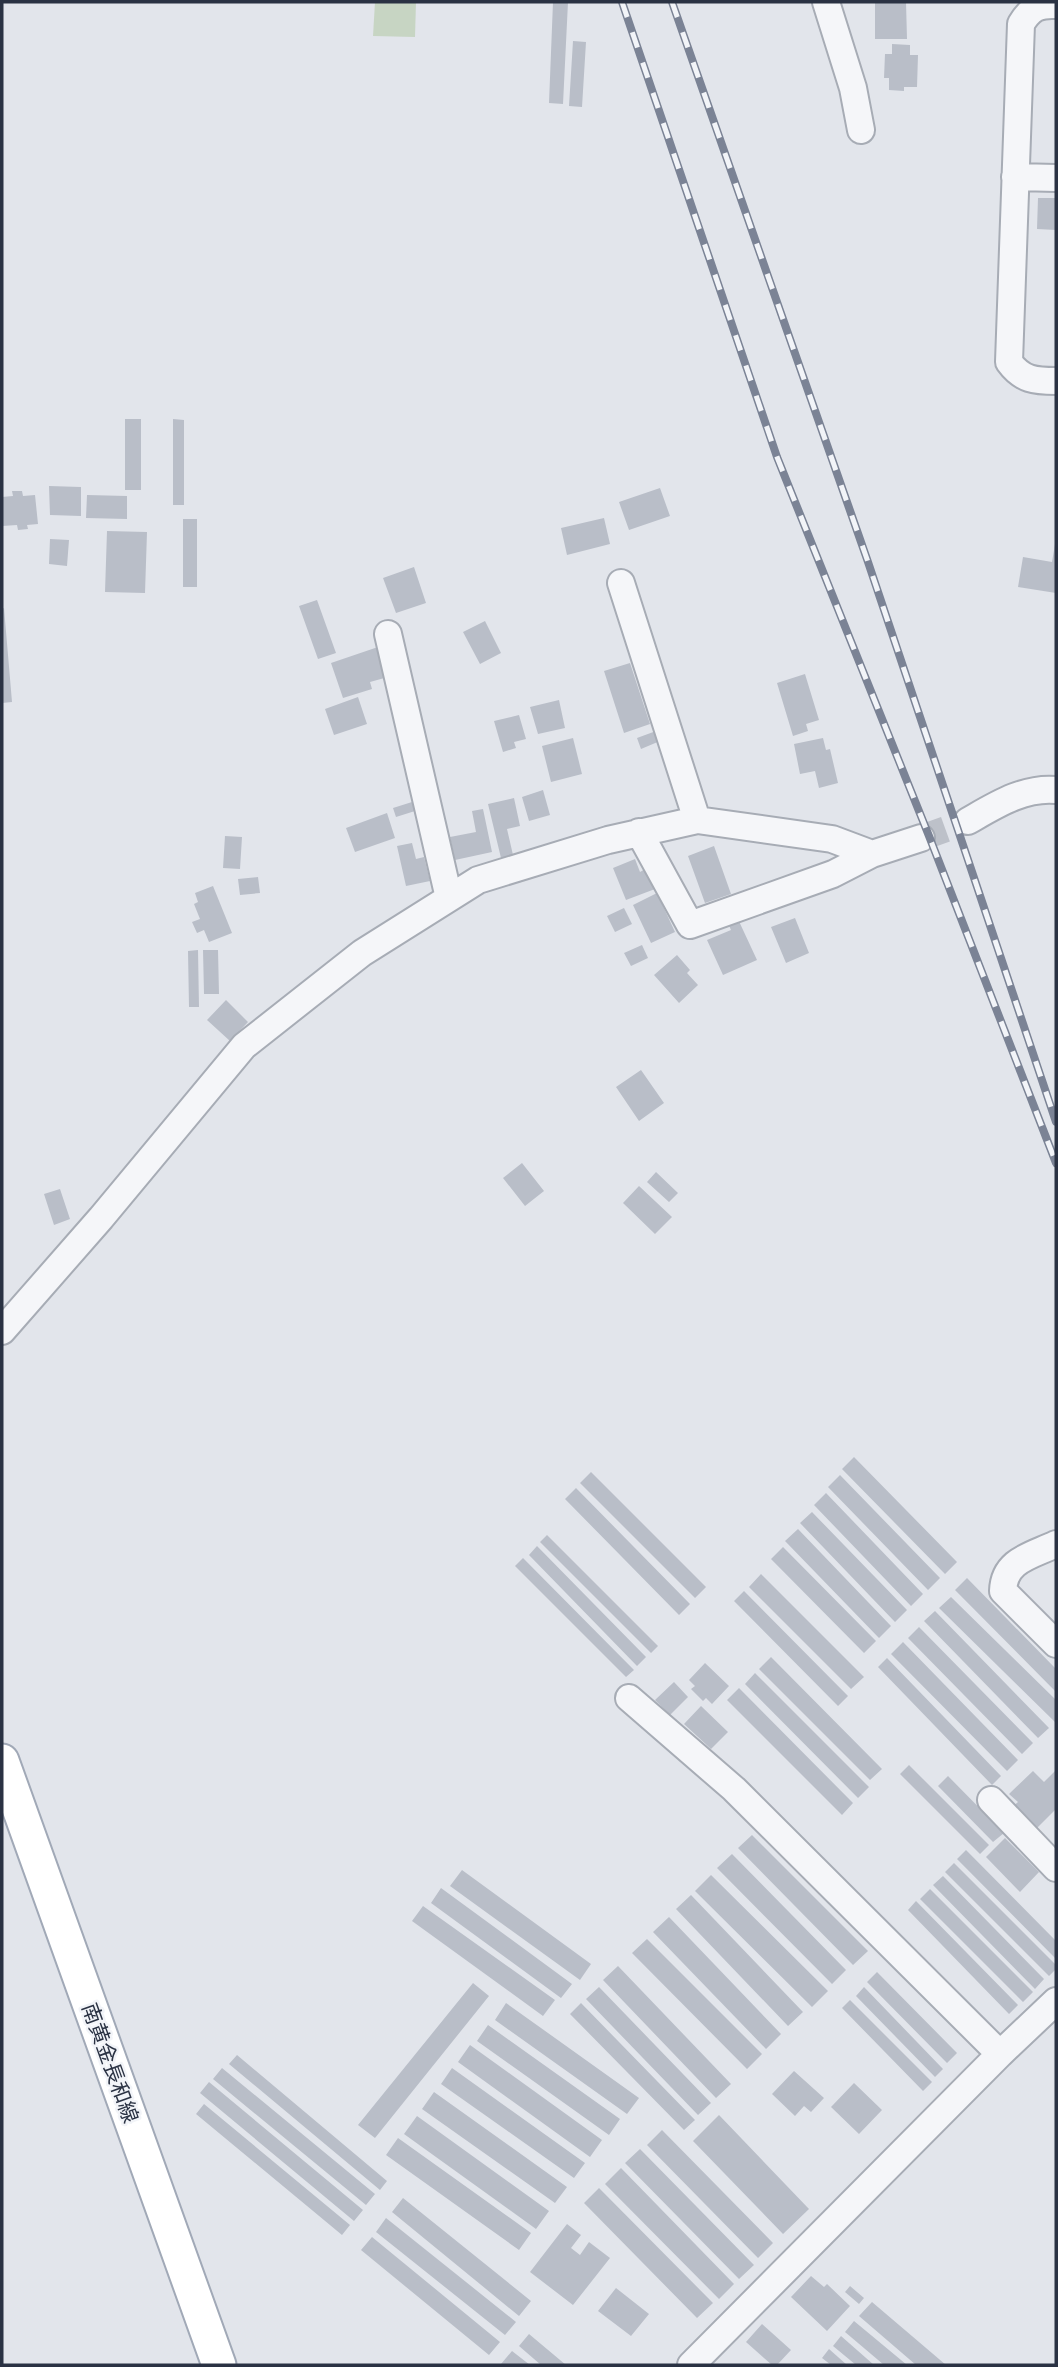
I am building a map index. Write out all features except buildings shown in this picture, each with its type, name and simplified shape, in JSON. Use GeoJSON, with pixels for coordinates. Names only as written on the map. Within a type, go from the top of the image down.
{"type":"FeatureCollection","features":[{"type":"Feature","properties":{"kind":"main road","name":"南黄金長和線"},"geometry":{"type":"LineString","coordinates":[[2,1761],[219,2365]]}},
{"type":"Feature","properties":{"kind":"street"},"geometry":{"type":"LineString","coordinates":[[826,2],[853,88],[862,130]]}},
{"type":"Feature","properties":{"kind":"street"},"geometry":{"type":"LineString","coordinates":[[1056,5],[1042,4],[1029,12],[1021,24],[1009,362],[1017,374],[1032,381],[1056,381]]}},
{"type":"Feature","properties":{"kind":"street"},"geometry":{"type":"LineString","coordinates":[[1015,177],[1056,178]]}},
{"type":"Feature","properties":{"kind":"street"},"geometry":{"type":"LineString","coordinates":[[621,583],[697,820]]}},
{"type":"Feature","properties":{"kind":"street"},"geometry":{"type":"LineString","coordinates":[[388,634],[449,898]]}},
{"type":"Feature","properties":{"kind":"street"},"geometry":{"type":"LineString","coordinates":[[968,821],[999,803],[1038,789],[1056,790]]}},
{"type":"Feature","properties":{"kind":"street"},"geometry":{"type":"LineString","coordinates":[[2,1331],[101,1218],[244,1046],[362,953],[478,880],[639,832],[697,820],[832,839],[872,854]]}},
{"type":"Feature","properties":{"kind":"street"},"geometry":{"type":"LineString","coordinates":[[639,832],[690,925],[832,874],[872,854],[921,838]]}},
{"type":"Feature","properties":{"kind":"street"},"geometry":{"type":"LineString","coordinates":[[1056,1544],[1013,1564],[1004,1577],[1003,1591],[1056,1644]]}},
{"type":"Feature","properties":{"kind":"street"},"geometry":{"type":"LineString","coordinates":[[629,1698],[734,1789],[1000,2054]]}},
{"type":"Feature","properties":{"kind":"street"},"geometry":{"type":"LineString","coordinates":[[991,1800],[1056,1868]]}},
{"type":"Feature","properties":{"kind":"street"},"geometry":{"type":"LineString","coordinates":[[691,2365],[1056,2001]]}},
{"type":"Feature","properties":{"kind":"green space"},"geometry":{"type":"Polygon","coordinates":[[[375,2],[416,2],[415,37],[373,36],[375,2]]]}},
{"type":"Feature","properties":{"kind":"tunnel"},"geometry":{"type":"LineString","coordinates":[[921,838],[968,821]]}},
{"type":"Feature","properties":{"kind":"railway"},"geometry":{"type":"LineString","coordinates":[[622,2],[777,457],[1056,1163]]}},
{"type":"Feature","properties":{"kind":"railway"},"geometry":{"type":"LineString","coordinates":[[672,2],[868,562],[1056,1122]]}}]}
